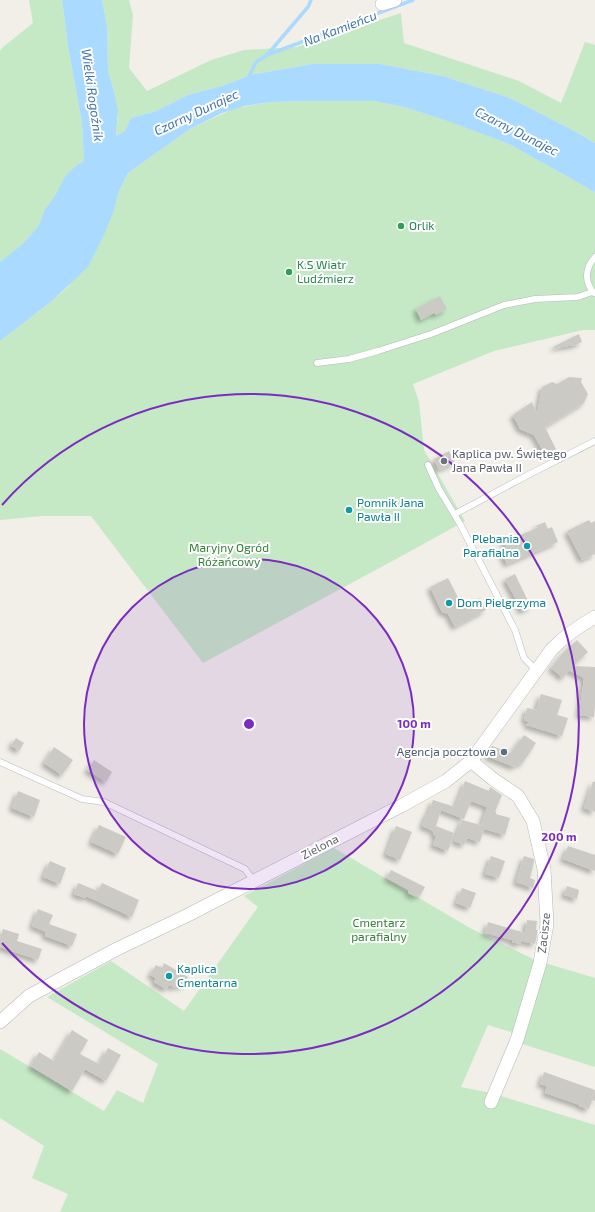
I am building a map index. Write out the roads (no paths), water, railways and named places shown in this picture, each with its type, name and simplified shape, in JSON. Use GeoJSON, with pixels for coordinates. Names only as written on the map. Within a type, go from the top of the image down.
{"type":"FeatureCollection","features":[{"type":"Feature","properties":{"kind":"street"},"geometry":{"type":"LineString","coordinates":[[382,4],[395,0]]}},
{"type":"Feature","properties":{"kind":"street","name":"Zielona"},"geometry":{"type":"LineString","coordinates":[[0,1022],[29,996],[116,948],[186,916],[414,800],[446,781],[471,761],[552,649],[578,626],[595,617]]}},
{"type":"Feature","properties":{"kind":"street","name":"Zacisze"},"geometry":{"type":"LineString","coordinates":[[471,761],[493,779],[518,796],[533,821],[544,869],[547,924],[540,963],[517,1040],[491,1102]]}},
{"type":"Feature","properties":{"kind":"lane"},"geometry":{"type":"LineString","coordinates":[[318,364],[349,359],[378,351],[431,334],[504,305],[535,299],[578,297],[594,293],[588,285],[586,277],[591,262],[595,257]]}},
{"type":"Feature","properties":{"kind":"lane"},"geometry":{"type":"LineString","coordinates":[[455,514],[595,441]]}},
{"type":"Feature","properties":{"kind":"lane"},"geometry":{"type":"LineString","coordinates":[[428,465],[439,489],[455,514],[515,630],[524,658],[537,671]]}},
{"type":"Feature","properties":{"kind":"lane"},"geometry":{"type":"LineString","coordinates":[[0,762],[82,799],[104,802],[245,869],[254,881]]}},
{"type":"Feature","properties":{"kind":"water"},"geometry":{"type":"Polygon","coordinates":[[[62,0],[102,0],[107,26],[108,71],[118,110],[116,136],[125,131],[131,118],[156,111],[188,95],[225,85],[250,75],[312,64],[380,64],[443,76],[510,98],[595,143],[595,192],[509,144],[408,108],[374,101],[271,102],[244,106],[222,113],[190,129],[128,173],[119,191],[113,213],[104,235],[88,267],[52,301],[0,341],[0,262],[30,236],[39,225],[44,211],[56,194],[66,175],[84,161],[82,123],[68,46],[62,0]]]}},
{"type":"Feature","properties":{"kind":"waterway"},"geometry":{"type":"LineString","coordinates":[[248,79],[256,62],[267,55],[308,7],[311,0]]}},
{"type":"Feature","properties":{"kind":"waterway","name":"Na Kamieńcu"},"geometry":{"type":"LineString","coordinates":[[267,55],[413,0]]}},
{"type":"Feature","properties":{"kind":"place","name":"Orlik"},"geometry":{"type":"Point","coordinates":[401,226]}},
{"type":"Feature","properties":{"kind":"place","name":"K.S Wiatr Ludźmierz"},"geometry":{"type":"Point","coordinates":[289,272]}},
{"type":"Feature","properties":{"kind":"place","name":"Kaplica pw. Świętego Jana Pawła II"},"geometry":{"type":"Point","coordinates":[444,461]}},
{"type":"Feature","properties":{"kind":"place","name":"Pomnik Jana Pawła II"},"geometry":{"type":"Point","coordinates":[349,510]}},
{"type":"Feature","properties":{"kind":"place","name":"Plebania Parafialna"},"geometry":{"type":"Point","coordinates":[527,546]}},
{"type":"Feature","properties":{"kind":"place","name":"Dom Pielgrzyma"},"geometry":{"type":"Point","coordinates":[449,603]}},
{"type":"Feature","properties":{"kind":"place","name":"Agencja pocztowa"},"geometry":{"type":"Point","coordinates":[504,752]}},
{"type":"Feature","properties":{"kind":"place","name":"Kaplica Cmentarna"},"geometry":{"type":"Point","coordinates":[169,976]}},
{"type":"Feature","properties":{"kind":"water label","name":"Wielki Rogoźnik"},"geometry":{"type":"Point","coordinates":[93,95]}},
{"type":"Feature","properties":{"kind":"water label","name":"Czarny Dunajec"},"geometry":{"type":"Point","coordinates":[196,112]}},
{"type":"Feature","properties":{"kind":"water label","name":"Czarny Dunajec"},"geometry":{"type":"Point","coordinates":[517,131]}},
{"type":"Feature","properties":{"kind":"park label","name":"Maryjny Ogród Różańcowy"},"geometry":{"type":"Point","coordinates":[229,555]}},
{"type":"Feature","properties":{"kind":"park label","name":"Cmentarz parafialny"},"geometry":{"type":"Point","coordinates":[379,930]}}]}
